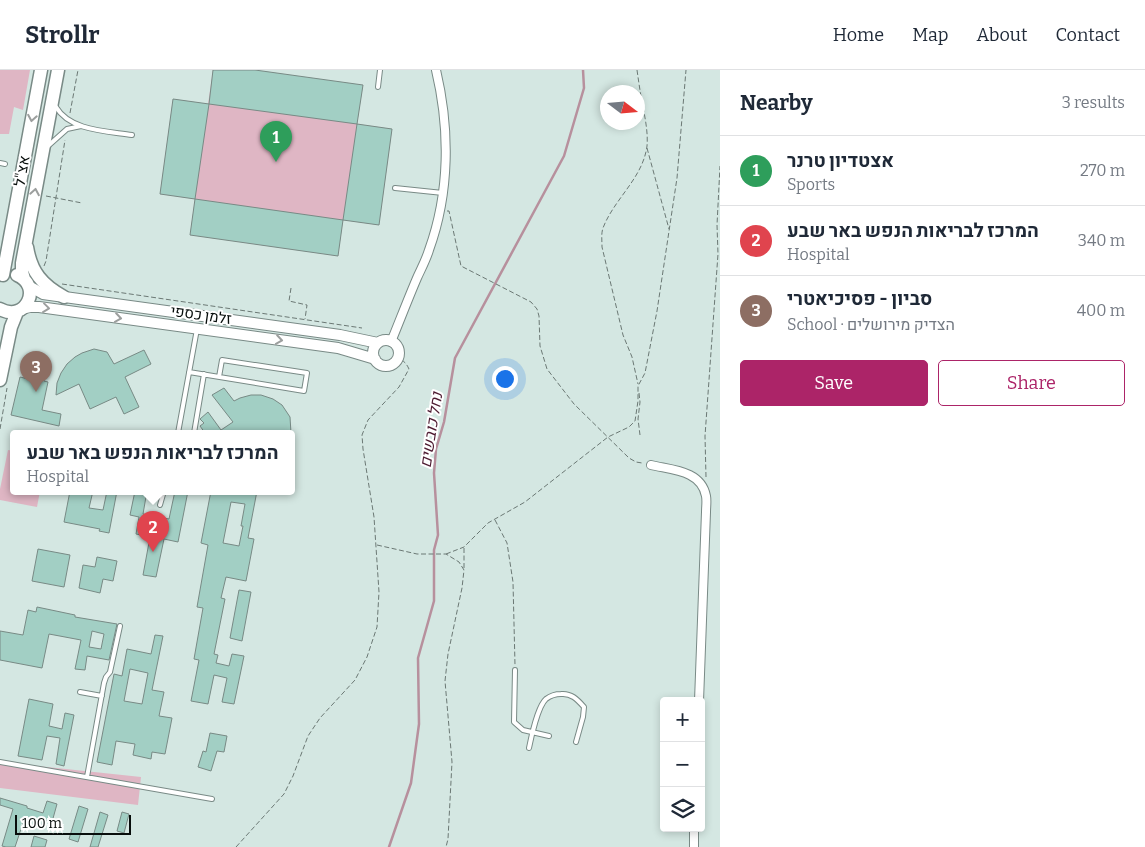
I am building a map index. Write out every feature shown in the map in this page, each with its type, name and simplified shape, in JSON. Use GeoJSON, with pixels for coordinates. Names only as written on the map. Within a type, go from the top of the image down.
{"type":"FeatureCollection","features":[{"type":"Feature","properties":{"kind":"main road","name":"אצ\"ל"},"geometry":{"type":"LineString","coordinates":[[2,276],[41,70]]}},
{"type":"Feature","properties":{"kind":"main road","name":"אצ\"ל"},"geometry":{"type":"LineString","coordinates":[[31,281],[32,266],[26,240],[58,70]]}},
{"type":"Feature","properties":{"kind":"main road"},"geometry":{"type":"LineString","coordinates":[[0,261],[8,249]]}},
{"type":"Feature","properties":{"kind":"main road"},"geometry":{"type":"LineString","coordinates":[[2,276],[14,274],[64,297]]}},
{"type":"Feature","properties":{"kind":"main road"},"geometry":{"type":"LineString","coordinates":[[0,380],[11,327],[19,311],[28,302],[31,281]]}},
{"type":"Feature","properties":{"kind":"main road"},"geometry":{"type":"LineString","coordinates":[[0,309],[6,312],[19,311]]}},
{"type":"Feature","properties":{"kind":"street"},"geometry":{"type":"LineString","coordinates":[[391,342],[429,250],[443,194],[447,146],[440,87],[436,70]]}},
{"type":"Feature","properties":{"kind":"street","name":"זלמן כספי"},"geometry":{"type":"LineString","coordinates":[[64,297],[340,335],[378,343]]}},
{"type":"Feature","properties":{"kind":"street","name":"זלמן כספי"},"geometry":{"type":"LineString","coordinates":[[19,311],[30,307],[39,307],[338,348],[374,359]]}},
{"type":"Feature","properties":{"kind":"street"},"geometry":{"type":"LineString","coordinates":[[384,340],[391,342],[398,349],[397,359],[388,366],[380,365],[374,359],[373,350],[378,343],[384,340]]}},
{"type":"Feature","properties":{"kind":"street"},"geometry":{"type":"LineString","coordinates":[[650,465],[688,474],[696,478],[703,487],[706,496],[699,697]]}},
{"type":"Feature","properties":{"kind":"street"},"geometry":{"type":"LineString","coordinates":[[694,832],[694,847]]}},
{"type":"Feature","properties":{"kind":"lane"},"geometry":{"type":"LineString","coordinates":[[378,87],[380,70]]}},
{"type":"Feature","properties":{"kind":"lane"},"geometry":{"type":"LineString","coordinates":[[52,100],[59,112],[69,121],[81,126],[132,135]]}},
{"type":"Feature","properties":{"kind":"lane"},"geometry":{"type":"LineString","coordinates":[[43,151],[67,129],[81,126]]}},
{"type":"Feature","properties":{"kind":"lane"},"geometry":{"type":"LineString","coordinates":[[395,188],[443,194]]}},
{"type":"Feature","properties":{"kind":"lane"},"geometry":{"type":"LineString","coordinates":[[179,430],[196,329]]}},
{"type":"Feature","properties":{"kind":"lane"},"geometry":{"type":"LineString","coordinates":[[189,372],[304,391],[307,373],[222,360],[219,376]]}},
{"type":"Feature","properties":{"kind":"lane"},"geometry":{"type":"LineString","coordinates":[[195,430],[204,374]]}},
{"type":"Feature","properties":{"kind":"lane"},"geometry":{"type":"LineString","coordinates":[[160,505],[163,495]]}},
{"type":"Feature","properties":{"kind":"lane"},"geometry":{"type":"LineString","coordinates":[[87,777],[104,682],[113,662],[120,626]]}},
{"type":"Feature","properties":{"kind":"lane"},"geometry":{"type":"LineString","coordinates":[[515,670],[514,722],[523,730],[549,736]]}},
{"type":"Feature","properties":{"kind":"lane"},"geometry":{"type":"LineString","coordinates":[[80,692],[102,696]]}},
{"type":"Feature","properties":{"kind":"lane"},"geometry":{"type":"LineString","coordinates":[[529,748],[532,733],[545,700],[554,694],[566,693],[577,699],[584,707],[576,742]]}},
{"type":"Feature","properties":{"kind":"lane"},"geometry":{"type":"LineString","coordinates":[[0,762],[212,799]]}},
{"type":"Feature","properties":{"kind":"path"},"geometry":{"type":"LineString","coordinates":[[69,121],[78,70]]}},
{"type":"Feature","properties":{"kind":"path"},"geometry":{"type":"LineString","coordinates":[[637,70],[647,132],[647,147],[669,230]]}},
{"type":"Feature","properties":{"kind":"path"},"geometry":{"type":"LineString","coordinates":[[376,545],[417,554],[446,554],[464,547],[488,523],[525,502],[608,437],[629,427],[634,421],[638,401],[638,386],[645,373],[657,311],[677,178],[686,70]]}},
{"type":"Feature","properties":{"kind":"path"},"geometry":{"type":"LineString","coordinates":[[31,281],[46,261],[67,129]]}},
{"type":"Feature","properties":{"kind":"path"},"geometry":{"type":"LineString","coordinates":[[640,435],[638,386],[632,357],[623,335],[602,247],[602,234],[604,227],[642,163],[647,147]]}},
{"type":"Feature","properties":{"kind":"path"},"geometry":{"type":"LineString","coordinates":[[706,476],[705,436],[718,254],[717,225],[720,166]]}},
{"type":"Feature","properties":{"kind":"path"},"geometry":{"type":"LineString","coordinates":[[35,194],[82,203]]}},
{"type":"Feature","properties":{"kind":"path"},"geometry":{"type":"LineString","coordinates":[[440,210],[449,211],[461,266],[531,302],[536,309],[539,316],[540,346],[547,369],[574,404],[629,458],[636,462],[650,465]]}},
{"type":"Feature","properties":{"kind":"path"},"geometry":{"type":"LineString","coordinates":[[57,283],[362,328]]}},
{"type":"Feature","properties":{"kind":"path"},"geometry":{"type":"LineString","coordinates":[[291,288],[289,302],[307,304],[303,330]]}},
{"type":"Feature","properties":{"kind":"path"},"geometry":{"type":"LineString","coordinates":[[236,847],[284,794],[308,736],[320,718],[355,680],[367,657],[377,627],[379,592],[374,517],[362,435],[368,420],[399,388],[409,369],[402,360],[397,359]]}},
{"type":"Feature","properties":{"kind":"path"},"geometry":{"type":"LineString","coordinates":[[495,519],[507,543],[513,582],[515,670]]}},
{"type":"Feature","properties":{"kind":"path"},"geometry":{"type":"LineString","coordinates":[[446,847],[452,762],[445,681],[448,654],[462,588],[464,547]]}},
{"type":"Feature","properties":{"kind":"path"},"geometry":{"type":"LineString","coordinates":[[446,554],[459,562],[464,570]]}},
{"type":"Feature","properties":{"kind":"shaded area"},"geometry":{"type":"Polygon","coordinates":[[[0,70],[30,70],[23,110],[14,107],[9,134],[0,134],[0,70]]]}},
{"type":"Feature","properties":{"kind":"shaded area"},"geometry":{"type":"Polygon","coordinates":[[[213,70],[363,85],[357,124],[392,129],[379,225],[343,220],[338,256],[190,235],[195,199],[160,194],[173,99],[208,104],[213,70]]]}},
{"type":"Feature","properties":{"kind":"shaded area"},"geometry":{"type":"Polygon","coordinates":[[[8,450],[10,450],[10,495],[39,495],[37,507],[0,500],[0,489],[8,450]]]}},
{"type":"Feature","properties":{"kind":"shaded area"},"geometry":{"type":"Polygon","coordinates":[[[0,762],[141,777],[138,805],[0,788],[0,762]]]}},
{"type":"Feature","properties":{"kind":"building"},"geometry":{"type":"Polygon","coordinates":[[[213,70],[255,70],[363,85],[357,124],[209,104],[213,70]]]}},
{"type":"Feature","properties":{"kind":"building"},"geometry":{"type":"Polygon","coordinates":[[[173,99],[209,104],[195,199],[160,194],[173,99]]]}},
{"type":"Feature","properties":{"kind":"building"},"geometry":{"type":"Polygon","coordinates":[[[357,124],[392,129],[379,225],[343,220],[357,124]]]}},
{"type":"Feature","properties":{"kind":"building"},"geometry":{"type":"Polygon","coordinates":[[[195,199],[343,220],[338,256],[190,235],[195,199]]]}},
{"type":"Feature","properties":{"kind":"building"},"geometry":{"type":"Polygon","coordinates":[[[94,349],[107,352],[114,364],[144,350],[151,364],[125,377],[139,407],[124,414],[116,397],[90,409],[79,384],[56,395],[57,383],[67,364],[82,353],[94,349]]]}},
{"type":"Feature","properties":{"kind":"building"},"geometry":{"type":"Polygon","coordinates":[[[43,373],[44,381],[48,382],[42,410],[61,414],[59,426],[11,415],[20,377],[28,379],[30,374],[43,373]]]}},
{"type":"Feature","properties":{"kind":"building"},"geometry":{"type":"Polygon","coordinates":[[[224,388],[234,401],[251,395],[261,395],[273,399],[282,405],[290,417],[291,430],[221,430],[233,422],[212,395],[224,388]]]}},
{"type":"Feature","properties":{"kind":"building"},"geometry":{"type":"Polygon","coordinates":[[[208,412],[221,430],[203,430],[200,426],[204,423],[200,419],[208,412]]]}},
{"type":"Feature","properties":{"kind":"building"},"geometry":{"type":"Polygon","coordinates":[[[69,495],[92,495],[89,508],[103,510],[106,495],[116,495],[109,533],[99,531],[100,529],[64,522],[69,495]]]}},
{"type":"Feature","properties":{"kind":"building"},"geometry":{"type":"Polygon","coordinates":[[[134,495],[146,495],[143,514],[169,519],[174,495],[187,495],[178,542],[164,539],[156,577],[143,575],[150,537],[136,534],[139,517],[130,515],[134,495]]]}},
{"type":"Feature","properties":{"kind":"building"},"geometry":{"type":"Polygon","coordinates":[[[210,495],[256,495],[248,538],[254,539],[246,581],[226,577],[221,598],[225,599],[214,654],[218,655],[216,663],[229,666],[232,654],[244,656],[234,704],[222,702],[227,678],[214,675],[208,704],[191,701],[199,660],[194,659],[203,608],[197,607],[208,545],[201,543],[210,495]],[[231,502],[223,543],[239,546],[243,526],[241,526],[245,504],[231,502]]]}},
{"type":"Feature","properties":{"kind":"building"},"geometry":{"type":"Polygon","coordinates":[[[38,549],[70,555],[64,587],[32,581],[38,549]]]}},
{"type":"Feature","properties":{"kind":"building"},"geometry":{"type":"Polygon","coordinates":[[[97,557],[117,561],[113,581],[103,579],[100,593],[79,588],[83,565],[95,567],[97,557]]]}},
{"type":"Feature","properties":{"kind":"building"},"geometry":{"type":"Polygon","coordinates":[[[239,590],[251,592],[242,641],[230,638],[239,590]]]}},
{"type":"Feature","properties":{"kind":"building"},"geometry":{"type":"Polygon","coordinates":[[[37,607],[75,615],[75,617],[117,624],[109,660],[87,656],[85,670],[75,669],[81,640],[49,634],[42,668],[0,660],[0,631],[23,635],[28,610],[36,612],[37,607]],[[92,631],[89,647],[101,649],[104,634],[92,631]]]}},
{"type":"Feature","properties":{"kind":"building"},"geometry":{"type":"Polygon","coordinates":[[[155,635],[163,636],[152,690],[164,692],[159,716],[172,718],[165,754],[152,752],[151,759],[133,755],[135,744],[116,741],[112,765],[97,762],[114,674],[122,676],[127,649],[151,654],[155,635]],[[130,669],[124,701],[142,704],[148,673],[130,669]]]}},
{"type":"Feature","properties":{"kind":"building"},"geometry":{"type":"Polygon","coordinates":[[[29,699],[53,704],[49,726],[62,729],[65,713],[74,715],[64,766],[56,764],[60,738],[47,736],[42,760],[18,756],[29,699]]]}},
{"type":"Feature","properties":{"kind":"building"},"geometry":{"type":"Polygon","coordinates":[[[210,733],[227,736],[224,752],[217,751],[211,771],[198,767],[203,751],[206,752],[210,733]]]}},
{"type":"Feature","properties":{"kind":"building"},"geometry":{"type":"Polygon","coordinates":[[[0,798],[43,813],[47,801],[57,804],[52,822],[43,820],[41,828],[23,823],[15,847],[6,847],[2,846],[13,809],[0,805],[0,798]]]}},
{"type":"Feature","properties":{"kind":"building"},"geometry":{"type":"Polygon","coordinates":[[[79,806],[88,809],[78,842],[69,839],[79,806]]]}},
{"type":"Feature","properties":{"kind":"building"},"geometry":{"type":"Polygon","coordinates":[[[100,812],[108,815],[98,847],[90,847],[100,812]]]}},
{"type":"Feature","properties":{"kind":"building"},"geometry":{"type":"Polygon","coordinates":[[[122,812],[129,814],[124,833],[117,831],[122,812]]]}},
{"type":"Feature","properties":{"kind":"building"},"geometry":{"type":"Polygon","coordinates":[[[34,836],[47,840],[45,847],[31,847],[34,836]]]}},
{"type":"Feature","properties":{"kind":"waterway","name":"נחל כובשים"},"geometry":{"type":"LineString","coordinates":[[389,847],[411,783],[419,724],[418,658],[434,601],[434,550],[438,535],[434,473],[436,449],[444,422],[455,358],[564,156],[584,88],[583,70]]}},
{"type":"Feature","properties":{"kind":"place","name":"אצטדיון טרנר"},"geometry":{"type":"Point","coordinates":[276,162]}},
{"type":"Feature","properties":{"kind":"place","name":"סביון - פסיכיאטרי"},"geometry":{"type":"Point","coordinates":[36,392]}},
{"type":"Feature","properties":{"kind":"place","name":"המרכז לבריאות הנפש באר שבע"},"geometry":{"type":"Point","coordinates":[153,552]}}]}
